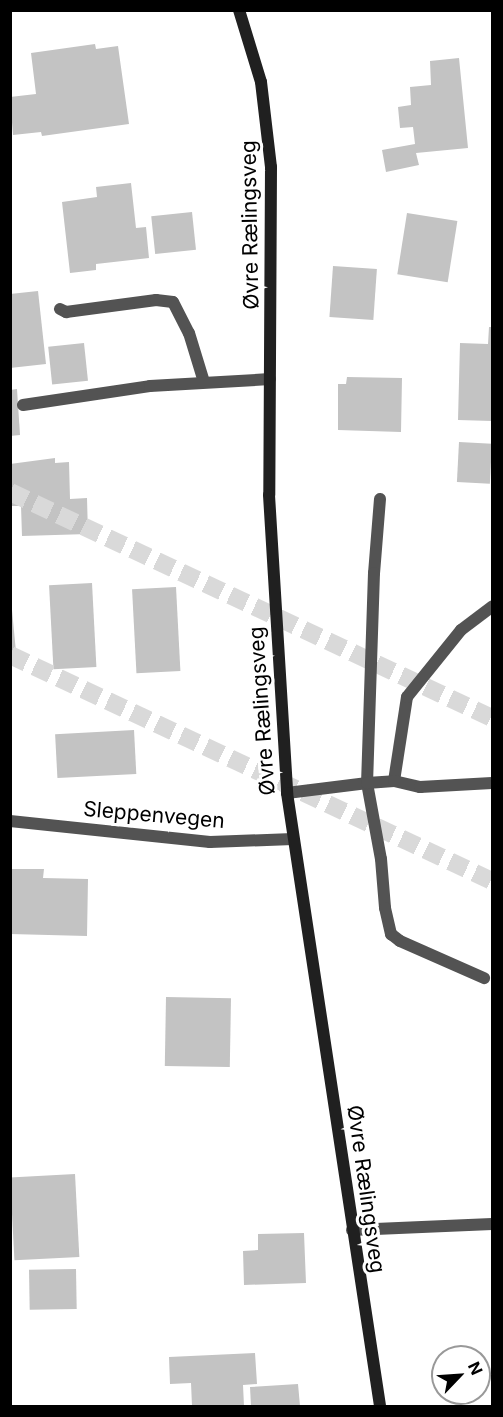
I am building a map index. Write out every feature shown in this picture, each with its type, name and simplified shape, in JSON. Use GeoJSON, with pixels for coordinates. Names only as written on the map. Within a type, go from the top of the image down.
{"type":"FeatureCollection","features":[{"type":"Feature","properties":{"kind":"main road","name":"Øvre Rælingsveg"},"geometry":{"type":"LineString","coordinates":[[239,10],[261,82],[267,126],[272,213],[271,536],[287,793],[380,1407]]}},
{"type":"Feature","properties":{"kind":"street"},"geometry":{"type":"LineString","coordinates":[[60,309],[66,312],[156,300],[173,302],[189,333],[204,382]]}},
{"type":"Feature","properties":{"kind":"street"},"geometry":{"type":"LineString","coordinates":[[23,405],[150,386],[270,379]]}},
{"type":"Feature","properties":{"kind":"street"},"geometry":{"type":"LineString","coordinates":[[380,499],[374,573],[367,783],[391,934],[484,978]]}},
{"type":"Feature","properties":{"kind":"street"},"geometry":{"type":"LineString","coordinates":[[394,781],[407,697],[431,662],[461,630],[492,607]]}},
{"type":"Feature","properties":{"kind":"street"},"geometry":{"type":"LineString","coordinates":[[287,793],[394,781],[420,787],[492,783]]}},
{"type":"Feature","properties":{"kind":"street","name":"Sleppenvegen"},"geometry":{"type":"LineString","coordinates":[[10,821],[210,842],[293,839]]}},
{"type":"Feature","properties":{"kind":"street"},"geometry":{"type":"LineString","coordinates":[[352,1230],[492,1224]]}},
{"type":"Feature","properties":{"kind":"building"},"geometry":{"type":"Polygon","coordinates":[[[95,44],[96,49],[118,46],[129,124],[42,136],[41,132],[13,135],[10,97],[36,94],[31,53],[95,44]]]}},
{"type":"Feature","properties":{"kind":"building"},"geometry":{"type":"Polygon","coordinates":[[[459,58],[468,148],[416,153],[419,165],[386,172],[382,150],[415,144],[413,127],[400,128],[398,107],[411,105],[410,87],[431,85],[430,61],[459,58]]]}},
{"type":"Feature","properties":{"kind":"building"},"geometry":{"type":"Polygon","coordinates":[[[131,183],[136,228],[146,227],[149,258],[96,264],[96,270],[70,273],[62,202],[97,197],[96,187],[131,183]]]}},
{"type":"Feature","properties":{"kind":"building"},"geometry":{"type":"Polygon","coordinates":[[[192,212],[196,250],[155,254],[151,216],[192,212]]]}},
{"type":"Feature","properties":{"kind":"building"},"geometry":{"type":"Polygon","coordinates":[[[407,213],[457,221],[448,282],[397,274],[407,213]]]}},
{"type":"Feature","properties":{"kind":"building"},"geometry":{"type":"Polygon","coordinates":[[[333,266],[377,269],[373,320],[329,317],[333,266]]]}},
{"type":"Feature","properties":{"kind":"building"},"geometry":{"type":"Polygon","coordinates":[[[38,291],[46,364],[10,368],[10,294],[38,291]]]}},
{"type":"Feature","properties":{"kind":"building"},"geometry":{"type":"Polygon","coordinates":[[[489,327],[492,327],[492,421],[458,420],[460,343],[488,344],[489,327]]]}},
{"type":"Feature","properties":{"kind":"building"},"geometry":{"type":"Polygon","coordinates":[[[84,343],[88,381],[52,385],[48,347],[84,343]]]}},
{"type":"Feature","properties":{"kind":"building"},"geometry":{"type":"Polygon","coordinates":[[[347,377],[402,378],[401,432],[338,430],[338,384],[346,384],[347,377]]]}},
{"type":"Feature","properties":{"kind":"building"},"geometry":{"type":"Polygon","coordinates":[[[17,389],[20,435],[10,436],[10,390],[17,389]]]}},
{"type":"Feature","properties":{"kind":"building"},"geometry":{"type":"Polygon","coordinates":[[[459,442],[492,444],[490,484],[457,482],[459,442]]]}},
{"type":"Feature","properties":{"kind":"building"},"geometry":{"type":"Polygon","coordinates":[[[55,458],[55,463],[69,462],[70,499],[87,498],[88,534],[22,536],[21,506],[10,506],[10,464],[55,458]]]}},
{"type":"Feature","properties":{"kind":"building"},"geometry":{"type":"Polygon","coordinates":[[[92,583],[96,667],[53,669],[49,585],[92,583]]]}},
{"type":"Feature","properties":{"kind":"building"},"geometry":{"type":"Polygon","coordinates":[[[176,587],[180,671],[136,673],[132,589],[176,587]]]}},
{"type":"Feature","properties":{"kind":"building"},"geometry":{"type":"Polygon","coordinates":[[[10,589],[16,652],[10,653],[10,589]]]}},
{"type":"Feature","properties":{"kind":"building"},"geometry":{"type":"Polygon","coordinates":[[[134,730],[136,774],[57,778],[55,734],[134,730]]]}},
{"type":"Feature","properties":{"kind":"building"},"geometry":{"type":"Polygon","coordinates":[[[10,869],[44,869],[43,878],[88,879],[87,936],[10,934],[10,869]]]}},
{"type":"Feature","properties":{"kind":"building"},"geometry":{"type":"Polygon","coordinates":[[[166,997],[231,998],[230,1067],[165,1066],[166,997]]]}},
{"type":"Feature","properties":{"kind":"building"},"geometry":{"type":"Polygon","coordinates":[[[75,1174],[79,1257],[14,1260],[10,1177],[75,1174]]]}},
{"type":"Feature","properties":{"kind":"building"},"geometry":{"type":"Polygon","coordinates":[[[304,1233],[306,1283],[244,1285],[243,1251],[258,1250],[258,1234],[304,1233]]]}},
{"type":"Feature","properties":{"kind":"building"},"geometry":{"type":"Polygon","coordinates":[[[76,1269],[77,1309],[30,1310],[29,1270],[76,1269]]]}},
{"type":"Feature","properties":{"kind":"building"},"geometry":{"type":"Polygon","coordinates":[[[255,1353],[257,1384],[243,1385],[244,1406],[192,1406],[191,1383],[170,1384],[169,1357],[255,1353]]]}},
{"type":"Feature","properties":{"kind":"building"},"geometry":{"type":"Polygon","coordinates":[[[298,1384],[300,1406],[251,1406],[250,1387],[298,1384]]]}},
{"type":"Feature","properties":{"kind":"tunnel"},"geometry":{"type":"LineString","coordinates":[[10,492],[492,718]]}},
{"type":"Feature","properties":{"kind":"tunnel"},"geometry":{"type":"LineString","coordinates":[[10,655],[492,881]]}}]}
